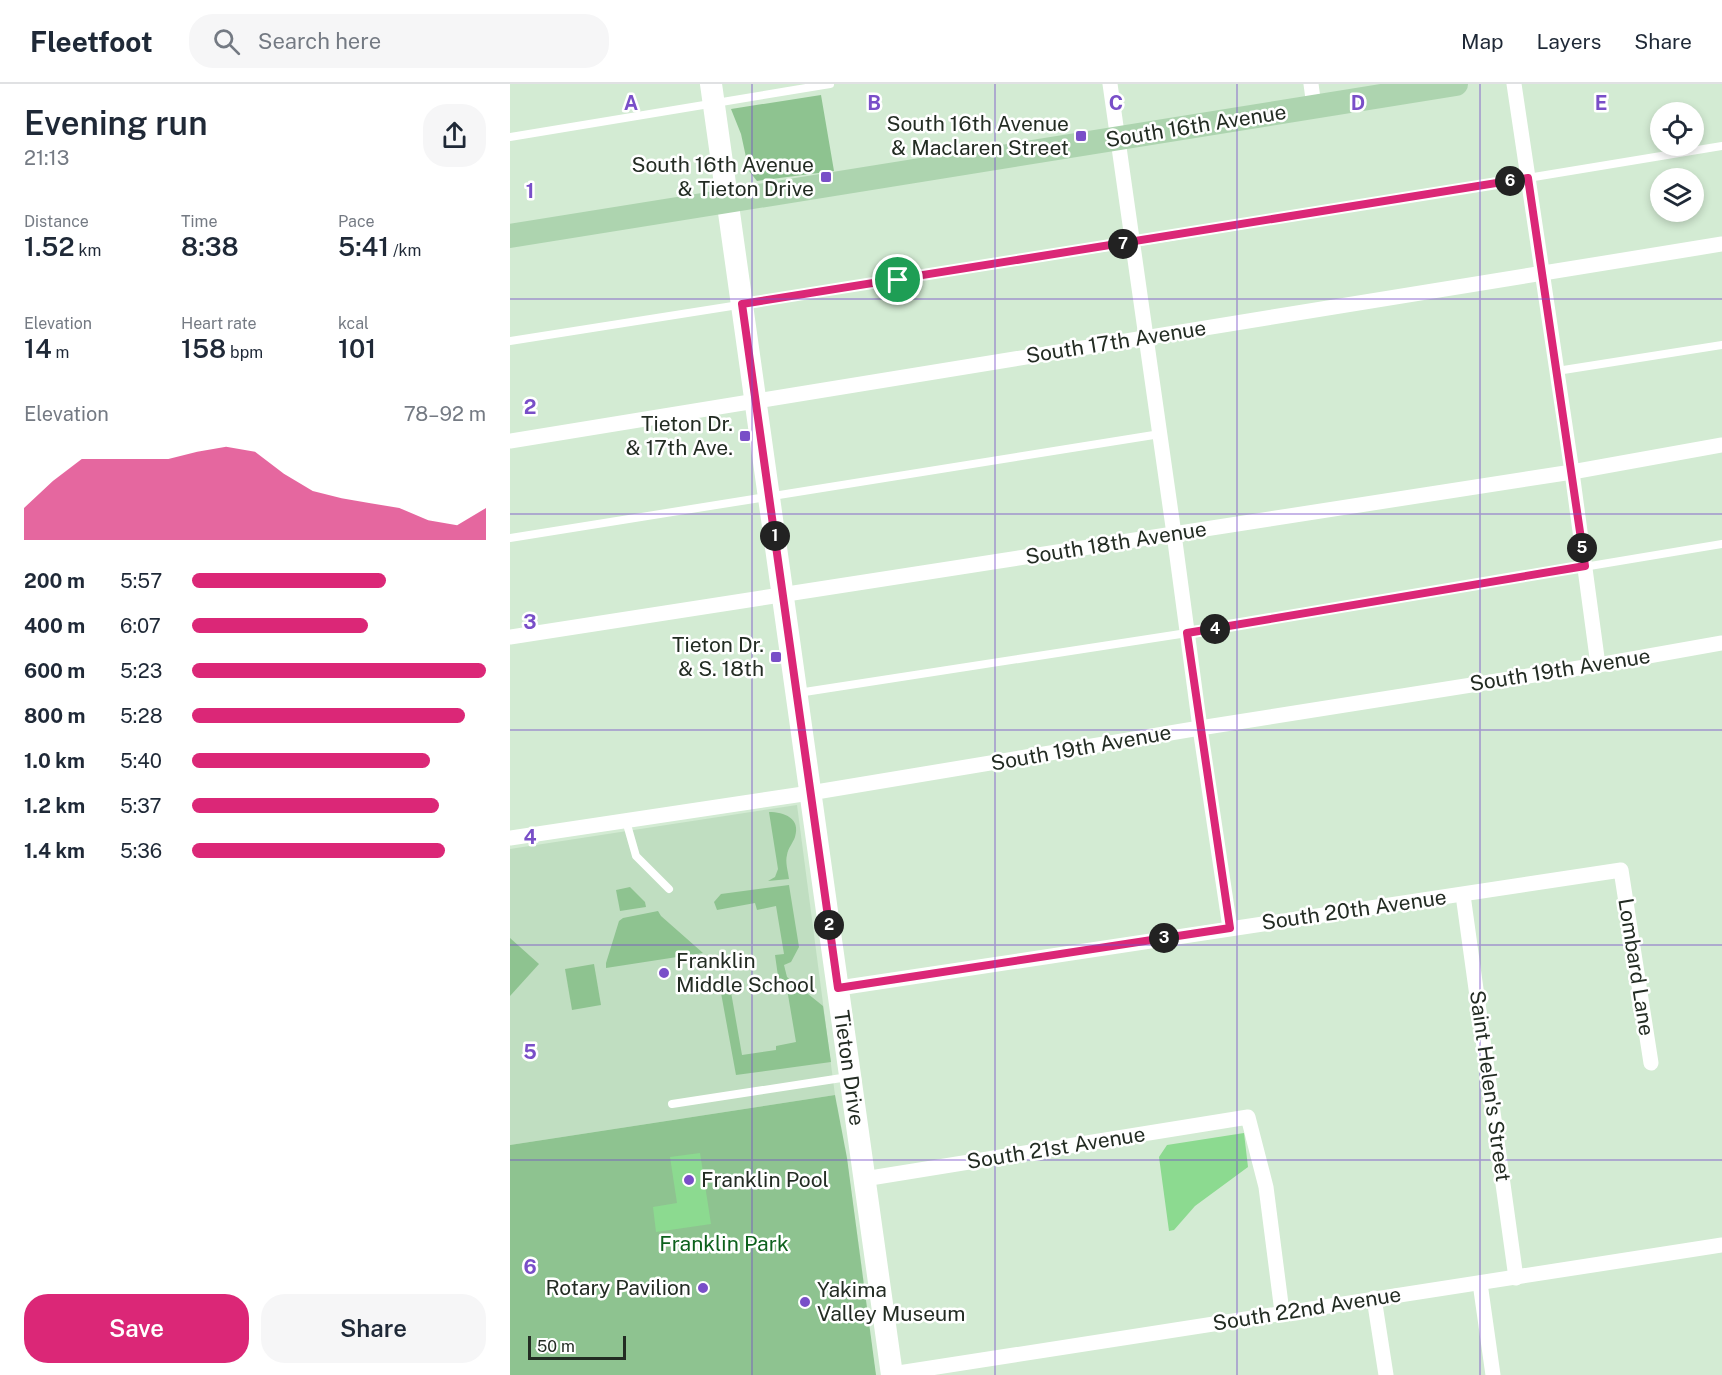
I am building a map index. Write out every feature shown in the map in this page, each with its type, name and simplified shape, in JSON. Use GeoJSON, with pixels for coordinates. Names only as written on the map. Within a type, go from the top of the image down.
{"type":"FeatureCollection","features":[{"type":"Feature","properties":{"kind":"main road","name":"South 16th Avenue"},"geometry":{"type":"LineString","coordinates":[[510,236],[1119,138],[1313,95],[1456,84]]}},
{"type":"Feature","properties":{"kind":"main road","name":"Tieton Drive"},"geometry":{"type":"LineString","coordinates":[[712,93],[892,1375]]}},
{"type":"Feature","properties":{"kind":"street"},"geometry":{"type":"LineString","coordinates":[[1110,84],[1230,928]]}},
{"type":"Feature","properties":{"kind":"street"},"geometry":{"type":"LineString","coordinates":[[1514,84],[1572,472],[1598,665]]}},
{"type":"Feature","properties":{"kind":"street","name":"South 17th Avenue"},"geometry":{"type":"LineString","coordinates":[[510,441],[1722,244]]}},
{"type":"Feature","properties":{"kind":"street","name":"South 18th Avenue"},"geometry":{"type":"LineString","coordinates":[[510,637],[1572,472],[1722,446]]}},
{"type":"Feature","properties":{"kind":"street","name":"South 19th Avenue"},"geometry":{"type":"LineString","coordinates":[[510,838],[810,793],[1722,643]]}},
{"type":"Feature","properties":{"kind":"street","name":"South 20th Avenue"},"geometry":{"type":"LineString","coordinates":[[838,988],[1621,870]]}},
{"type":"Feature","properties":{"kind":"street","name":"Lombard Lane"},"geometry":{"type":"LineString","coordinates":[[1621,870],[1651,1063]]}},
{"type":"Feature","properties":{"kind":"street","name":"Saint Helen's Street"},"geometry":{"type":"LineString","coordinates":[[1463,895],[1516,1278]]}},
{"type":"Feature","properties":{"kind":"street","name":"South 21st Avenue"},"geometry":{"type":"LineString","coordinates":[[864,1179],[1248,1117],[1266,1187],[1282,1312]]}},
{"type":"Feature","properties":{"kind":"street","name":"South 22nd Avenue"},"geometry":{"type":"LineString","coordinates":[[892,1375],[1282,1312],[1722,1245]]}},
{"type":"Feature","properties":{"kind":"street"},"geometry":{"type":"LineString","coordinates":[[1480,1283],[1493,1375]]}},
{"type":"Feature","properties":{"kind":"street"},"geometry":{"type":"LineString","coordinates":[[1374,1298],[1386,1375]]}},
{"type":"Feature","properties":{"kind":"lane"},"geometry":{"type":"LineString","coordinates":[[510,137],[712,93],[830,84]]}},
{"type":"Feature","properties":{"kind":"lane"},"geometry":{"type":"LineString","coordinates":[[510,341],[1133,243],[1722,146]]}},
{"type":"Feature","properties":{"kind":"lane"},"geometry":{"type":"LineString","coordinates":[[1557,370],[1722,345]]}},
{"type":"Feature","properties":{"kind":"lane"},"geometry":{"type":"LineString","coordinates":[[510,538],[1160,434]]}},
{"type":"Feature","properties":{"kind":"lane"},"geometry":{"type":"LineString","coordinates":[[796,694],[1187,633],[1722,544]]}},
{"type":"Feature","properties":{"kind":"lane"},"geometry":{"type":"LineString","coordinates":[[626,821],[636,856],[669,889]]}},
{"type":"Feature","properties":{"kind":"lane"},"geometry":{"type":"LineString","coordinates":[[672,1104],[850,1077]]}},
{"type":"Feature","properties":{"kind":"shaded area","name":"Franklin Middle School"},"geometry":{"type":"Polygon","coordinates":[[[797,805],[835,1095],[510,1145],[510,849],[797,805]]]}},
{"type":"Feature","properties":{"kind":"shaded area"},"geometry":{"type":"Polygon","coordinates":[[[1244,1133],[1248,1167],[1195,1206],[1174,1230],[1169,1231],[1159,1157],[1167,1145],[1244,1133]]]}},
{"type":"Feature","properties":{"kind":"shaded area","name":"Franklin Pool"},"geometry":{"type":"Polygon","coordinates":[[[700,1153],[711,1224],[656,1232],[653,1207],[677,1203],[670,1157],[700,1153]]]}},
{"type":"Feature","properties":{"kind":"green space"},"geometry":{"type":"Polygon","coordinates":[[[821,95],[834,171],[757,181],[749,171],[741,134],[731,109],[821,95]]]}},
{"type":"Feature","properties":{"kind":"green space"},"geometry":{"type":"Polygon","coordinates":[[[769,812],[790,817],[796,825],[795,837],[786,858],[789,879],[768,881],[775,877],[778,869],[769,812]]]}},
{"type":"Feature","properties":{"kind":"green space"},"geometry":{"type":"Polygon","coordinates":[[[789,885],[799,947],[791,962],[784,965],[787,977],[823,1006],[831,1062],[736,1075],[721,993],[731,992],[742,1055],[776,1050],[776,1046],[796,1042],[787,989],[780,990],[775,955],[784,954],[776,906],[757,910],[755,903],[717,910],[714,902],[721,894],[789,885]]]}},
{"type":"Feature","properties":{"kind":"green space"},"geometry":{"type":"Polygon","coordinates":[[[630,887],[645,902],[646,907],[620,911],[616,890],[630,887]]]}},
{"type":"Feature","properties":{"kind":"green space"},"geometry":{"type":"Polygon","coordinates":[[[658,911],[703,953],[606,968],[619,921],[623,918],[658,911]]]}},
{"type":"Feature","properties":{"kind":"green space"},"geometry":{"type":"Polygon","coordinates":[[[510,938],[539,964],[510,996],[510,938]]]}},
{"type":"Feature","properties":{"kind":"green space"},"geometry":{"type":"Polygon","coordinates":[[[594,964],[601,1005],[572,1010],[565,969],[594,964]]]}},
{"type":"Feature","properties":{"kind":"green space","name":"Franklin Park"},"geometry":{"type":"Polygon","coordinates":[[[835,1095],[847,1158],[876,1375],[510,1375],[510,1145],[835,1095]]]}},
{"type":"Feature","properties":{"kind":"place","name":"South 16th Avenue & Maclaren Street"},"geometry":{"type":"Point","coordinates":[1081,136]}},
{"type":"Feature","properties":{"kind":"place","name":"South 16th Avenue & Tieton Drive"},"geometry":{"type":"Point","coordinates":[826,177]}},
{"type":"Feature","properties":{"kind":"place","name":"Tieton Dr. & 17th Ave."},"geometry":{"type":"Point","coordinates":[745,436]}},
{"type":"Feature","properties":{"kind":"place","name":"Tieton Dr. & S. 18th"},"geometry":{"type":"Point","coordinates":[776,657]}},
{"type":"Feature","properties":{"kind":"place","name":"Franklin Middle School"},"geometry":{"type":"Point","coordinates":[664,973]}},
{"type":"Feature","properties":{"kind":"place","name":"Franklin Pool"},"geometry":{"type":"Point","coordinates":[689,1180]}},
{"type":"Feature","properties":{"kind":"place","name":"Rotary Pavilion"},"geometry":{"type":"Point","coordinates":[703,1288]}},
{"type":"Feature","properties":{"kind":"place","name":"Yakima Valley Museum"},"geometry":{"type":"Point","coordinates":[805,1302]}},
{"type":"Feature","properties":{"kind":"route"},"geometry":{"type":"LineString","coordinates":[[1528,178],[1585,566],[1187,633],[1230,928],[838,988],[742,304],[898,280],[1528,178]]}}]}
